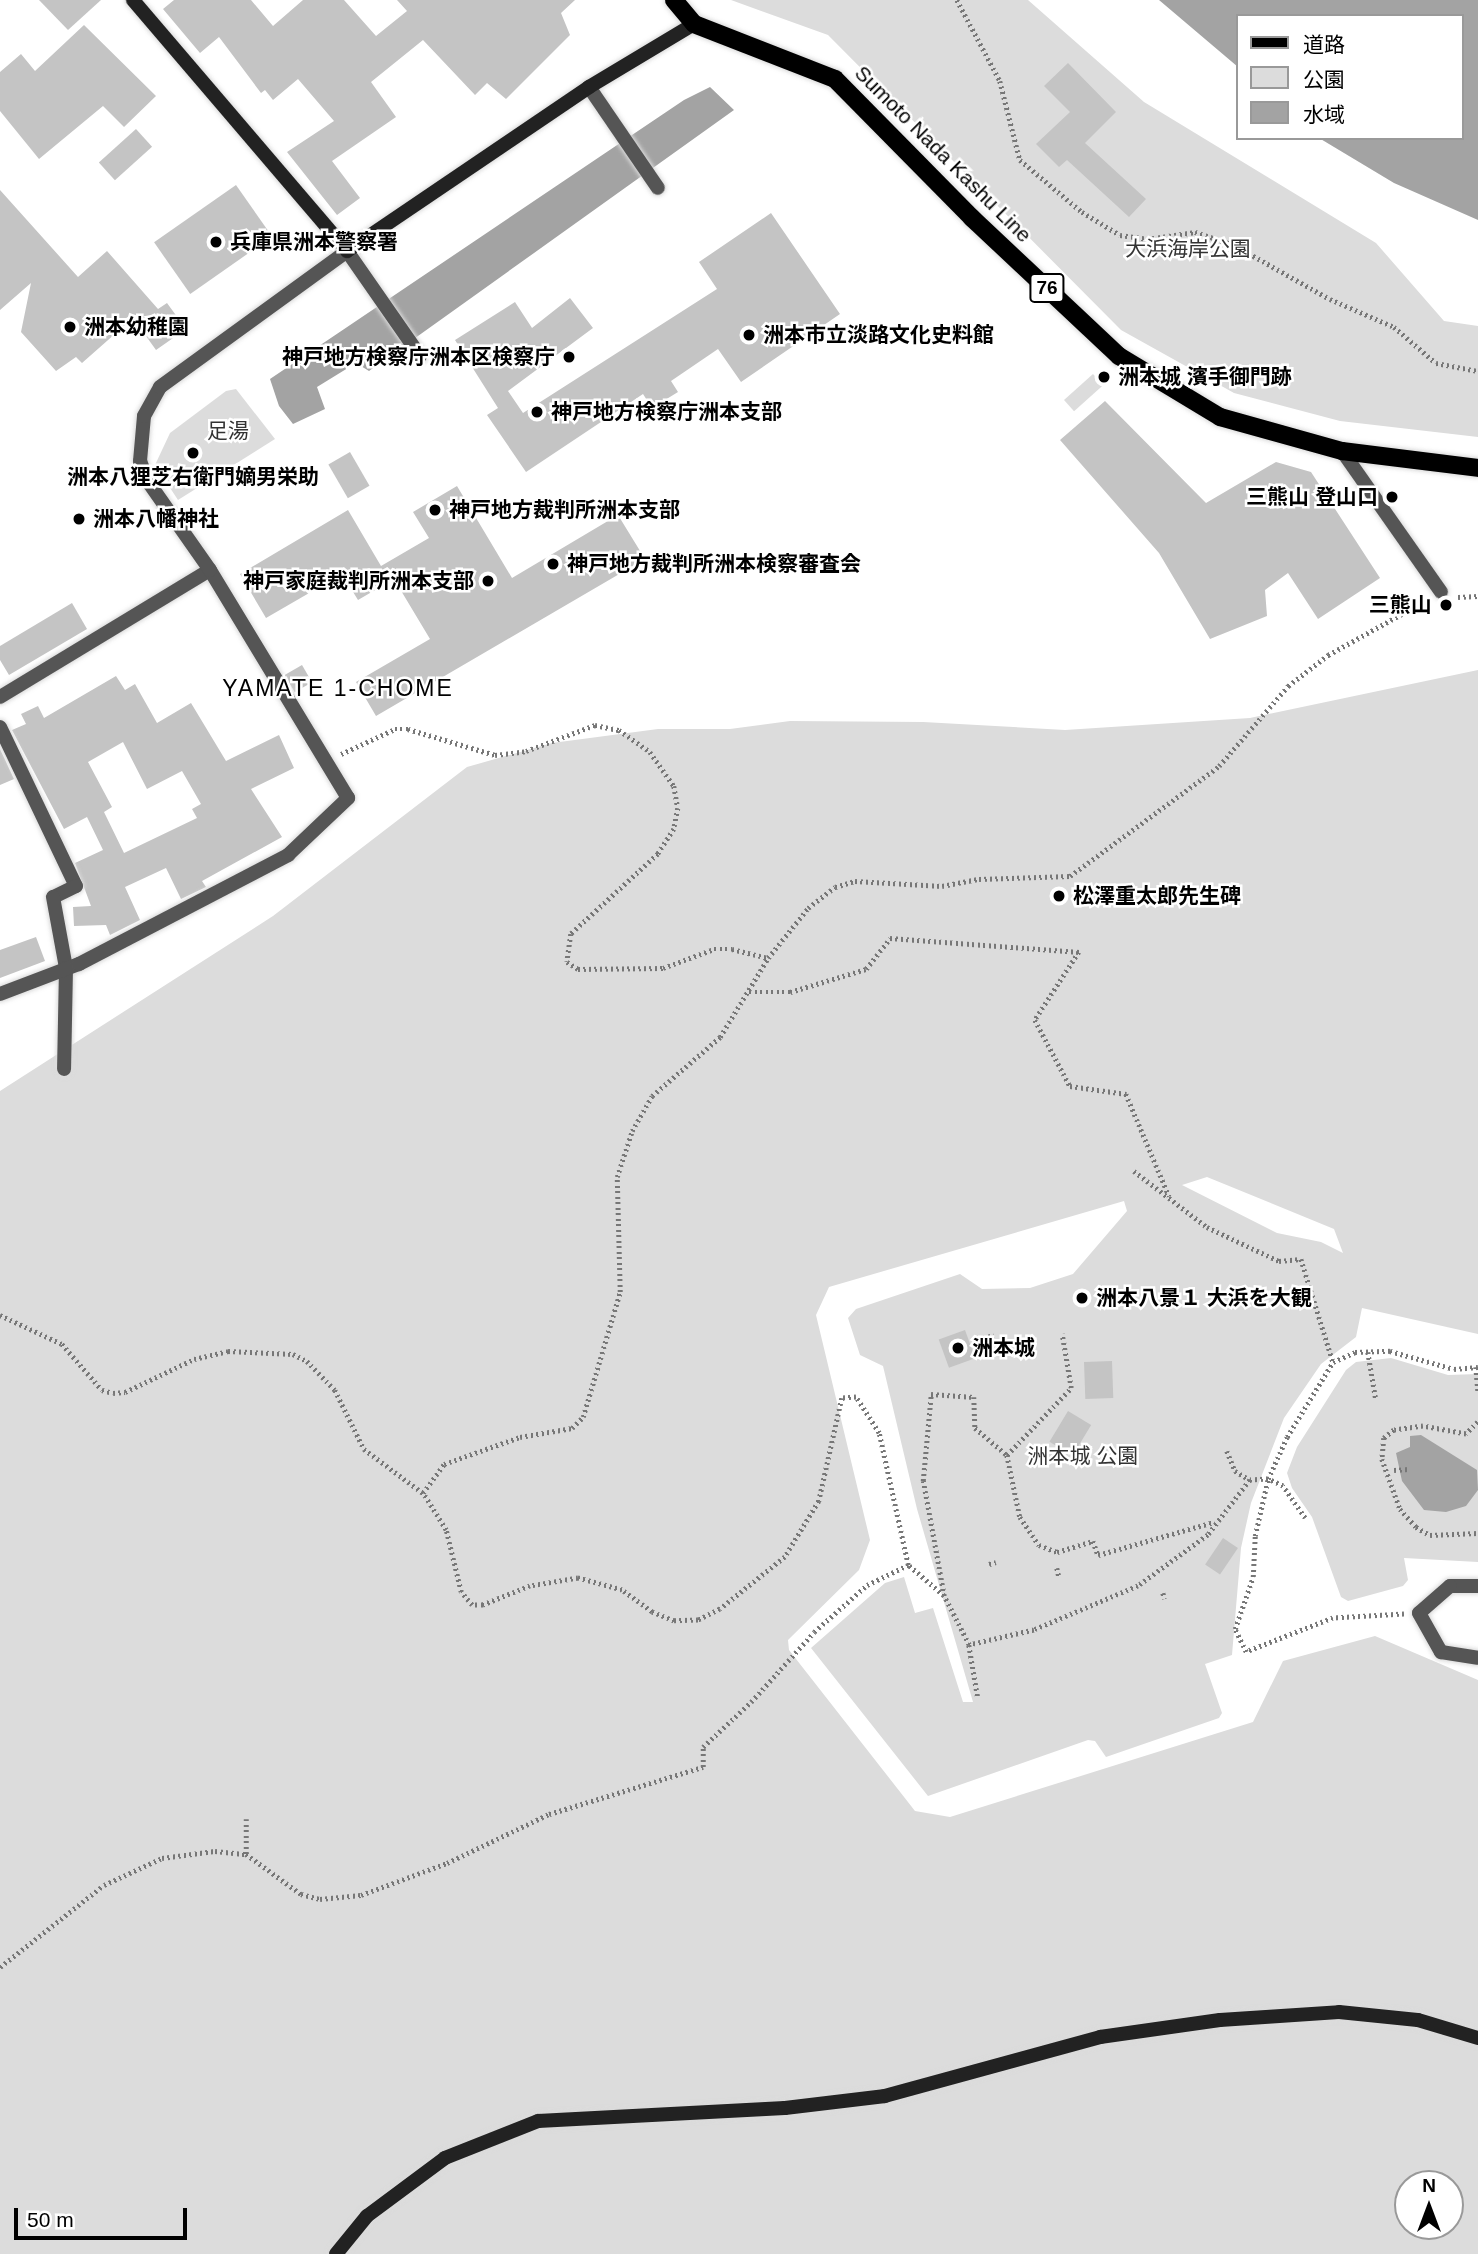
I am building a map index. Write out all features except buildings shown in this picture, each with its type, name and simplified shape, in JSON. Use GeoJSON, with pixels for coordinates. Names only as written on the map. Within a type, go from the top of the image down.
{"type":"FeatureCollection","features":[{"type":"Feature","properties":{"kind":"main road","name":"Sumoto Nada Kashu Line"},"geometry":{"type":"LineString","coordinates":[[674,0],[694,24],[835,79],[972,218],[1119,356],[1220,417],[1342,452],[1478,468]]}},
{"type":"Feature","properties":{"kind":"street"},"geometry":{"type":"LineString","coordinates":[[133,0],[347,251],[420,356]]}},
{"type":"Feature","properties":{"kind":"street"},"geometry":{"type":"LineString","coordinates":[[0,994],[66,968],[288,855],[348,798],[210,570],[147,480],[140,461],[144,416],[160,387],[347,251],[589,88],[694,24]]}},
{"type":"Feature","properties":{"kind":"street"},"geometry":{"type":"LineString","coordinates":[[589,88],[658,188]]}},
{"type":"Feature","properties":{"kind":"street"},"geometry":{"type":"LineString","coordinates":[[1342,452],[1441,592]]}},
{"type":"Feature","properties":{"kind":"street"},"geometry":{"type":"LineString","coordinates":[[0,697],[210,570]]}},
{"type":"Feature","properties":{"kind":"street"},"geometry":{"type":"LineString","coordinates":[[0,727],[76,886],[53,897],[66,968],[64,1069]]}},
{"type":"Feature","properties":{"kind":"street"},"geometry":{"type":"LineString","coordinates":[[1478,1586],[1450,1586],[1419,1613],[1441,1652],[1478,1658]]}},
{"type":"Feature","properties":{"kind":"street"},"geometry":{"type":"LineString","coordinates":[[336,2254],[368,2216],[445,2158],[538,2121],[785,2108],[885,2096],[1100,2037],[1220,2020],[1339,2012],[1418,2020],[1478,2038]]}},
{"type":"Feature","properties":{"kind":"path"},"geometry":{"type":"LineString","coordinates":[[957,0],[1000,80],[1020,160],[1082,212],[1120,235],[1147,239],[1195,232],[1234,245],[1330,299],[1394,327],[1436,363],[1478,370]]}},
{"type":"Feature","properties":{"kind":"path"},"geometry":{"type":"LineString","coordinates":[[423,1493],[444,1464],[520,1437],[572,1427],[583,1417],[621,1292],[617,1177],[622,1154],[652,1096],[720,1037],[768,958],[807,908],[845,884],[942,886],[979,879],[1040,881],[1070,876],[1085,868],[1219,766],[1288,686],[1328,655],[1441,592]]}},
{"type":"Feature","properties":{"kind":"path"},"geometry":{"type":"LineString","coordinates":[[326,761],[395,729],[408,729],[495,755],[526,751],[595,725],[619,730],[650,752],[674,786],[678,808],[674,829],[658,854],[571,934],[567,962],[578,969],[663,968],[714,949],[768,958]]}},
{"type":"Feature","properties":{"kind":"path"},"geometry":{"type":"LineString","coordinates":[[749,992],[790,992],[866,969],[890,938],[1079,952],[1035,1020],[1070,1086],[1126,1094],[1170,1196]]}},
{"type":"Feature","properties":{"kind":"path"},"geometry":{"type":"LineString","coordinates":[[1134,1171],[1207,1227],[1279,1261],[1301,1259],[1333,1362]]}},
{"type":"Feature","properties":{"kind":"path"},"geometry":{"type":"LineString","coordinates":[[0,1315],[62,1344],[102,1390],[113,1393],[125,1392],[169,1369],[228,1351],[293,1354],[307,1361],[335,1390],[364,1449],[423,1493],[446,1530],[461,1592],[472,1605],[483,1605],[530,1586],[578,1578],[622,1590],[652,1612],[674,1621],[698,1620],[720,1609],[785,1556],[819,1501],[839,1408],[847,1395],[856,1396],[879,1433],[908,1564],[944,1595]]}},
{"type":"Feature","properties":{"kind":"path"},"geometry":{"type":"LineString","coordinates":[[1007,1455],[1071,1388],[1062,1334]]}},
{"type":"Feature","properties":{"kind":"path"},"geometry":{"type":"LineString","coordinates":[[983,1338],[994,1335]]}},
{"type":"Feature","properties":{"kind":"path"},"geometry":{"type":"LineString","coordinates":[[1419,1613],[1333,1618],[1246,1652],[1235,1629],[1253,1577],[1255,1536],[1268,1479],[1287,1437],[1333,1362],[1368,1352],[1390,1351],[1454,1368],[1477,1367],[1478,1392]]}},
{"type":"Feature","properties":{"kind":"path"},"geometry":{"type":"LineString","coordinates":[[1368,1352],[1376,1400]]}},
{"type":"Feature","properties":{"kind":"path"},"geometry":{"type":"LineString","coordinates":[[978,1698],[969,1645],[944,1595],[923,1482],[931,1394],[974,1397],[975,1428],[1007,1455],[1020,1517],[1039,1545],[1057,1552],[1093,1541],[1098,1555],[1215,1522]]}},
{"type":"Feature","properties":{"kind":"path"},"geometry":{"type":"LineString","coordinates":[[1478,1422],[1466,1434],[1454,1435],[1423,1426],[1394,1430],[1384,1438],[1382,1459],[1400,1509],[1416,1527],[1430,1535],[1478,1533]]}},
{"type":"Feature","properties":{"kind":"path"},"geometry":{"type":"LineString","coordinates":[[1227,1451],[1235,1471],[1250,1480],[1268,1479],[1283,1486],[1305,1518]]}},
{"type":"Feature","properties":{"kind":"path"},"geometry":{"type":"LineString","coordinates":[[1394,1470],[1409,1469]]}},
{"type":"Feature","properties":{"kind":"path"},"geometry":{"type":"LineString","coordinates":[[969,1645],[1034,1630],[1138,1586],[1208,1535],[1215,1522],[1250,1480]]}},
{"type":"Feature","properties":{"kind":"path"},"geometry":{"type":"LineString","coordinates":[[989,1564],[996,1562]]}},
{"type":"Feature","properties":{"kind":"path"},"geometry":{"type":"LineString","coordinates":[[0,1967],[104,1885],[131,1870],[192,1852],[246,1854],[301,1895],[320,1899],[361,1895],[447,1863],[549,1814],[703,1768],[703,1747],[751,1702],[814,1632],[867,1585],[908,1564]]}},
{"type":"Feature","properties":{"kind":"path"},"geometry":{"type":"LineString","coordinates":[[1057,1568],[1059,1577]]}},
{"type":"Feature","properties":{"kind":"path"},"geometry":{"type":"LineString","coordinates":[[246,1819],[246,1854]]}},
{"type":"Feature","properties":{"kind":"green space","name":"大浜海岸公園"},"geometry":{"type":"Polygon","coordinates":[[[731,0],[1028,0],[1144,102],[1376,243],[1444,321],[1478,326],[1478,437],[1340,421],[1234,393],[1121,330],[828,35],[731,0]]]}},
{"type":"Feature","properties":{"kind":"green space"},"geometry":{"type":"Polygon","coordinates":[[[1093,374],[1103,385],[1074,411],[1064,400],[1093,374]]]}},
{"type":"Feature","properties":{"kind":"green space","name":"足湯"},"geometry":{"type":"Polygon","coordinates":[[[236,389],[275,439],[178,500],[155,465],[170,433],[226,391],[236,389]]]}},
{"type":"Feature","properties":{"kind":"green space","name":"洲本城 公園"},"geometry":{"type":"Polygon","coordinates":[[[1478,670],[1478,1334],[1362,1308],[1356,1337],[1321,1364],[1284,1418],[1251,1503],[1241,1548],[1232,1655],[1205,1664],[1222,1713],[1219,1718],[1106,1757],[1095,1741],[1088,1740],[928,1796],[811,1648],[885,1583],[904,1577],[915,1613],[933,1608],[963,1702],[973,1702],[917,1509],[883,1366],[860,1355],[848,1318],[856,1309],[960,1274],[982,1289],[1030,1288],[1073,1274],[1127,1211],[1124,1201],[829,1287],[816,1315],[870,1540],[859,1570],[788,1640],[789,1650],[915,1811],[950,1817],[1253,1722],[1283,1661],[1375,1636],[1478,1680],[1478,2254],[0,2254],[0,1091],[273,916],[467,767],[552,743],[658,729],[730,729],[790,721],[923,722],[1065,730],[1250,718],[1478,670]],[[1207,1177],[1182,1185],[1277,1233],[1321,1242],[1343,1253],[1334,1229],[1207,1177]]]}},
{"type":"Feature","properties":{"kind":"green space"},"geometry":{"type":"Polygon","coordinates":[[[1391,1358],[1448,1375],[1478,1374],[1478,1562],[1404,1558],[1408,1580],[1403,1586],[1348,1601],[1341,1597],[1312,1517],[1292,1488],[1287,1473],[1297,1447],[1346,1370],[1356,1362],[1391,1358]]]}},
{"type":"Feature","properties":{"kind":"water"},"geometry":{"type":"Polygon","coordinates":[[[1159,0],[1478,0],[1478,220],[1394,183],[1322,140],[1464,140],[1464,14],[1236,14],[1236,65],[1159,0]]]}},
{"type":"Feature","properties":{"kind":"water"},"geometry":{"type":"Polygon","coordinates":[[[710,87],[734,110],[369,371],[356,363],[317,387],[325,409],[293,424],[279,406],[270,379],[684,100],[710,87]]]}},
{"type":"Feature","properties":{"kind":"water"},"geometry":{"type":"Polygon","coordinates":[[[1421,1435],[1477,1470],[1478,1490],[1466,1506],[1446,1512],[1424,1510],[1402,1481],[1396,1453],[1410,1447],[1410,1436],[1421,1435]]]}},
{"type":"Feature","properties":{"kind":"place","name":"兵庫県洲本警察署"},"geometry":{"type":"Point","coordinates":[216,242]}},
{"type":"Feature","properties":{"kind":"place","name":"洲本幼稚園"},"geometry":{"type":"Point","coordinates":[70,327]}},
{"type":"Feature","properties":{"kind":"place","name":"洲本市立淡路文化史料館"},"geometry":{"type":"Point","coordinates":[749,335]}},
{"type":"Feature","properties":{"kind":"place","name":"神戸地方検察庁洲本区検察庁"},"geometry":{"type":"Point","coordinates":[569,357]}},
{"type":"Feature","properties":{"kind":"place","name":"洲本城 濱手御門跡"},"geometry":{"type":"Point","coordinates":[1104,377]}},
{"type":"Feature","properties":{"kind":"place","name":"神戸地方検察庁洲本支部"},"geometry":{"type":"Point","coordinates":[537,412]}},
{"type":"Feature","properties":{"kind":"place","name":"洲本八狸芝右衛門嫡男栄助"},"geometry":{"type":"Point","coordinates":[193,453]}},
{"type":"Feature","properties":{"kind":"place","name":"三熊山 登山口"},"geometry":{"type":"Point","coordinates":[1392,497]}},
{"type":"Feature","properties":{"kind":"place","name":"神戸地方裁判所洲本支部"},"geometry":{"type":"Point","coordinates":[435,510]}},
{"type":"Feature","properties":{"kind":"place","name":"洲本八幡神社"},"geometry":{"type":"Point","coordinates":[79,519]}},
{"type":"Feature","properties":{"kind":"place","name":"神戸地方裁判所洲本検察審査会"},"geometry":{"type":"Point","coordinates":[553,564]}},
{"type":"Feature","properties":{"kind":"place","name":"神戸家庭裁判所洲本支部"},"geometry":{"type":"Point","coordinates":[488,581]}},
{"type":"Feature","properties":{"kind":"place","name":"三熊山"},"geometry":{"type":"Point","coordinates":[1446,605]}},
{"type":"Feature","properties":{"kind":"place","name":"松澤重太郎先生碑"},"geometry":{"type":"Point","coordinates":[1059,896]}},
{"type":"Feature","properties":{"kind":"place","name":"洲本八景１ 大浜を大観"},"geometry":{"type":"Point","coordinates":[1082,1298]}},
{"type":"Feature","properties":{"kind":"place","name":"洲本城"},"geometry":{"type":"Point","coordinates":[958,1348]}},
{"type":"Feature","properties":{"kind":"district","name":"YAMATE 1-CHOME"},"geometry":{"type":"Point","coordinates":[338,688]}}]}
